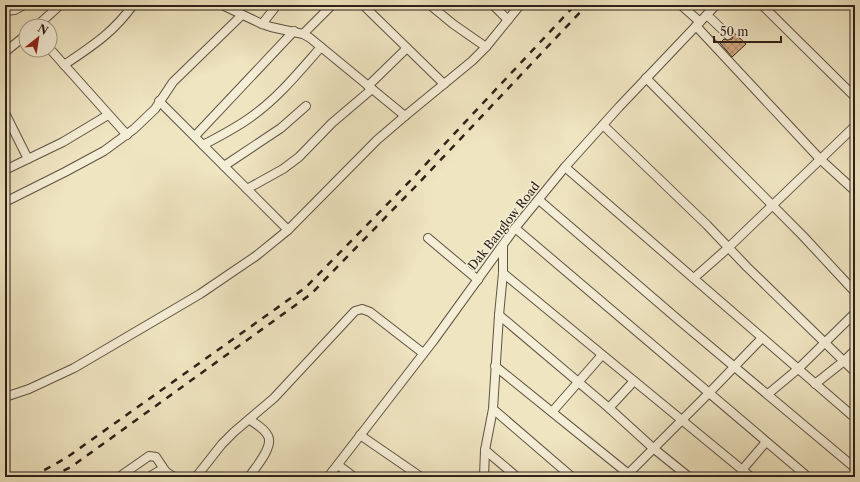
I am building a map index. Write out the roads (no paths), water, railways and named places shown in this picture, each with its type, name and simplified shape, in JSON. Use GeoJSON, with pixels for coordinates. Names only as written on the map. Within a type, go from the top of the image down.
{"type":"FeatureCollection","features":[{"type":"Feature","properties":{"kind":"street"},"geometry":{"type":"LineString","coordinates":[[5,11],[15,10],[24,5]]}},
{"type":"Feature","properties":{"kind":"street"},"geometry":{"type":"LineString","coordinates":[[45,18],[60,5]]}},
{"type":"Feature","properties":{"kind":"street"},"geometry":{"type":"LineString","coordinates":[[64,65],[101,40],[115,28],[133,5]]}},
{"type":"Feature","properties":{"kind":"street"},"geometry":{"type":"LineString","coordinates":[[222,5],[262,24],[303,34],[405,116]]}},
{"type":"Feature","properties":{"kind":"street"},"geometry":{"type":"LineString","coordinates":[[262,24],[277,5]]}},
{"type":"Feature","properties":{"kind":"street"},"geometry":{"type":"LineString","coordinates":[[303,34],[332,5]]}},
{"type":"Feature","properties":{"kind":"street"},"geometry":{"type":"LineString","coordinates":[[363,5],[444,84]]}},
{"type":"Feature","properties":{"kind":"street"},"geometry":{"type":"LineString","coordinates":[[430,5],[452,24],[486,47]]}},
{"type":"Feature","properties":{"kind":"street"},"geometry":{"type":"LineString","coordinates":[[492,5],[508,20]]}},
{"type":"Feature","properties":{"kind":"street"},"geometry":{"type":"LineString","coordinates":[[5,397],[52,379],[74,368],[200,294],[256,256],[288,230],[377,140],[472,61],[486,47],[520,5]]}},
{"type":"Feature","properties":{"kind":"street"},"geometry":{"type":"LineString","coordinates":[[681,5],[820,159],[855,191]]}},
{"type":"Feature","properties":{"kind":"street","name":"Dak Banglow Road"},"geometry":{"type":"LineString","coordinates":[[328,477],[503,245],[565,167],[646,78],[716,5]]}},
{"type":"Feature","properties":{"kind":"street"},"geometry":{"type":"LineString","coordinates":[[762,5],[855,97]]}},
{"type":"Feature","properties":{"kind":"street"},"geometry":{"type":"LineString","coordinates":[[707,14],[728,35]]}},
{"type":"Feature","properties":{"kind":"street"},"geometry":{"type":"LineString","coordinates":[[5,202],[104,151],[127,135],[148,118],[172,82],[242,15]]}},
{"type":"Feature","properties":{"kind":"street"},"geometry":{"type":"LineString","coordinates":[[194,136],[294,32]]}},
{"type":"Feature","properties":{"kind":"street"},"geometry":{"type":"LineString","coordinates":[[5,52],[18,41]]}},
{"type":"Feature","properties":{"kind":"street"},"geometry":{"type":"LineString","coordinates":[[203,145],[234,129],[263,108],[277,96],[321,47]]}},
{"type":"Feature","properties":{"kind":"street"},"geometry":{"type":"LineString","coordinates":[[247,189],[283,169],[298,158],[332,123],[370,88],[407,48]]}},
{"type":"Feature","properties":{"kind":"street"},"geometry":{"type":"LineString","coordinates":[[58,58],[127,135]]}},
{"type":"Feature","properties":{"kind":"street"},"geometry":{"type":"LineString","coordinates":[[646,78],[772,205],[855,292]]}},
{"type":"Feature","properties":{"kind":"street"},"geometry":{"type":"LineString","coordinates":[[160,101],[288,230]]}},
{"type":"Feature","properties":{"kind":"street"},"geometry":{"type":"LineString","coordinates":[[224,166],[281,128],[306,106]]}},
{"type":"Feature","properties":{"kind":"street"},"geometry":{"type":"LineString","coordinates":[[5,113],[28,159]]}},
{"type":"Feature","properties":{"kind":"street"},"geometry":{"type":"LineString","coordinates":[[5,170],[63,142],[108,115]]}},
{"type":"Feature","properties":{"kind":"street"},"geometry":{"type":"LineString","coordinates":[[603,125],[707,225],[728,248],[855,372]]}},
{"type":"Feature","properties":{"kind":"street"},"geometry":{"type":"LineString","coordinates":[[694,278],[728,248],[855,126]]}},
{"type":"Feature","properties":{"kind":"street"},"geometry":{"type":"LineString","coordinates":[[565,167],[855,418]]}},
{"type":"Feature","properties":{"kind":"street"},"geometry":{"type":"LineString","coordinates":[[539,200],[855,468]]}},
{"type":"Feature","properties":{"kind":"street"},"geometry":{"type":"LineString","coordinates":[[516,228],[808,477]]}},
{"type":"Feature","properties":{"kind":"street"},"geometry":{"type":"LineString","coordinates":[[428,238],[478,280]]}},
{"type":"Feature","properties":{"kind":"street"},"geometry":{"type":"LineString","coordinates":[[484,477],[485,450],[493,409],[503,273],[503,245]]}},
{"type":"Feature","properties":{"kind":"street"},"geometry":{"type":"LineString","coordinates":[[503,273],[746,475],[766,442]]}},
{"type":"Feature","properties":{"kind":"street"},"geometry":{"type":"LineString","coordinates":[[196,477],[222,444],[274,398],[303,369],[355,311],[362,309],[370,312],[423,353]]}},
{"type":"Feature","properties":{"kind":"street"},"geometry":{"type":"LineString","coordinates":[[768,394],[798,369],[855,313]]}},
{"type":"Feature","properties":{"kind":"street"},"geometry":{"type":"LineString","coordinates":[[499,315],[609,408],[653,448],[689,477]]}},
{"type":"Feature","properties":{"kind":"street"},"geometry":{"type":"LineString","coordinates":[[495,366],[628,476],[653,448],[762,338]]}},
{"type":"Feature","properties":{"kind":"street"},"geometry":{"type":"LineString","coordinates":[[816,384],[855,350]]}},
{"type":"Feature","properties":{"kind":"street"},"geometry":{"type":"LineString","coordinates":[[552,412],[602,355]]}},
{"type":"Feature","properties":{"kind":"street"},"geometry":{"type":"LineString","coordinates":[[609,408],[634,381]]}},
{"type":"Feature","properties":{"kind":"street"},"geometry":{"type":"LineString","coordinates":[[493,409],[572,477]]}},
{"type":"Feature","properties":{"kind":"street"},"geometry":{"type":"LineString","coordinates":[[249,477],[269,447],[270,441],[264,430],[250,420]]}},
{"type":"Feature","properties":{"kind":"street"},"geometry":{"type":"LineString","coordinates":[[360,435],[420,477]]}},
{"type":"Feature","properties":{"kind":"street"},"geometry":{"type":"LineString","coordinates":[[485,450],[517,477]]}},
{"type":"Feature","properties":{"kind":"street"},"geometry":{"type":"LineString","coordinates":[[119,477],[149,456],[156,457],[166,472]]}},
{"type":"Feature","properties":{"kind":"street"},"geometry":{"type":"LineString","coordinates":[[338,465],[354,477]]}},
{"type":"Feature","properties":{"kind":"street"},"geometry":{"type":"LineString","coordinates":[[150,477],[159,471],[166,472],[174,477]]}},
{"type":"Feature","properties":{"kind":"railway"},"geometry":{"type":"LineString","coordinates":[[32,477],[66,458],[305,288],[409,182],[575,5]]}},
{"type":"Feature","properties":{"kind":"railway"},"geometry":{"type":"LineString","coordinates":[[51,477],[71,467],[311,294],[415,187],[587,5]]}}]}
